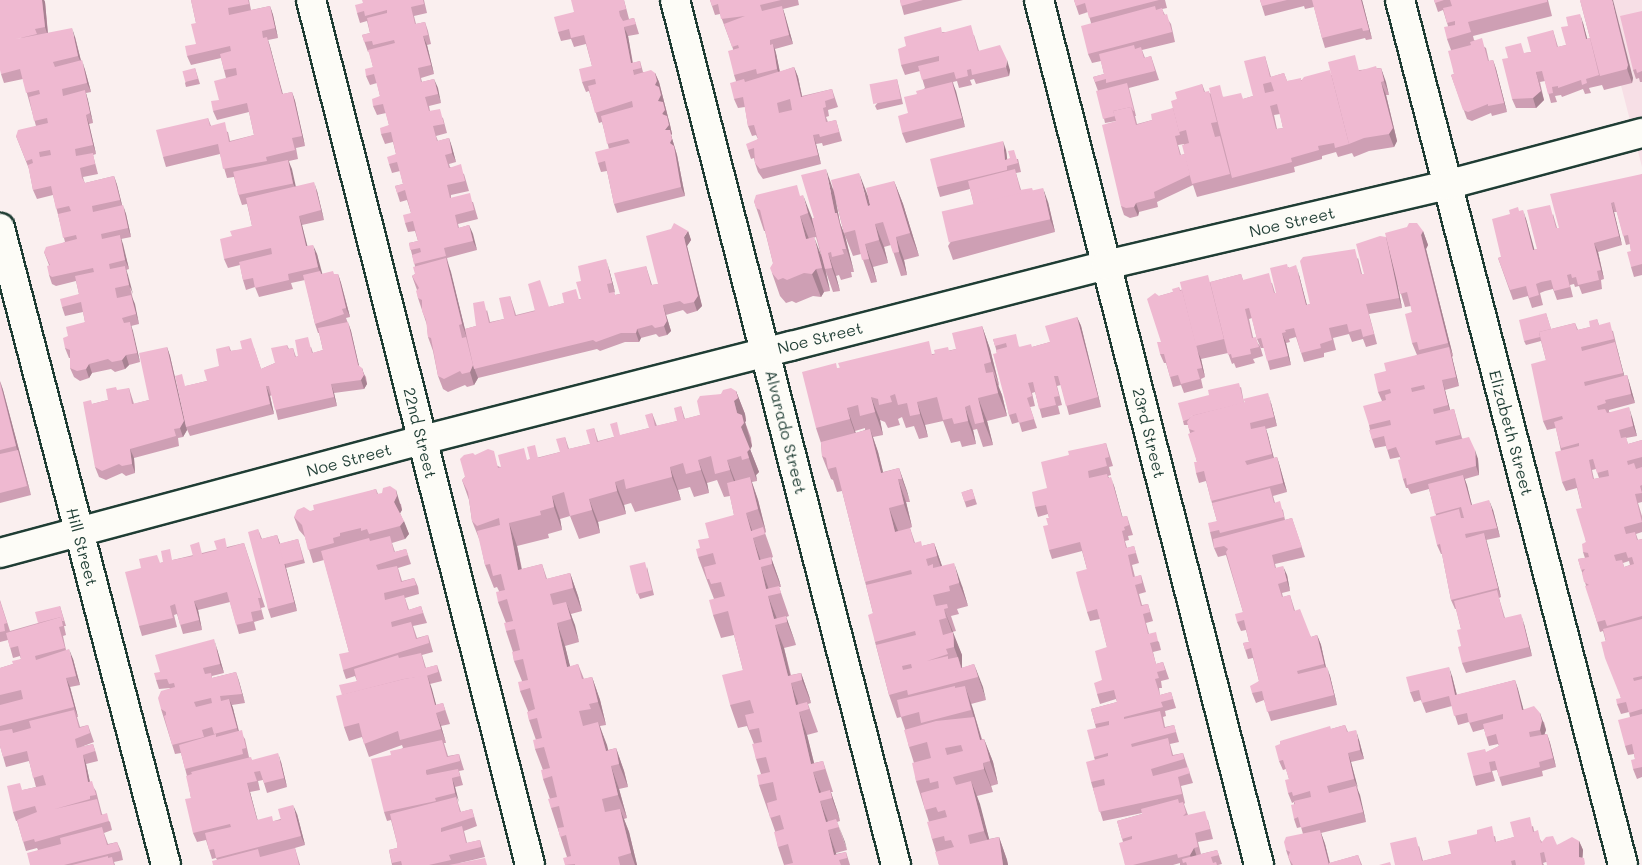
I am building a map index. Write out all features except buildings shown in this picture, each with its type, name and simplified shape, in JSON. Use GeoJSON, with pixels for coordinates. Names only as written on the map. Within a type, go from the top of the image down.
{"type":"FeatureCollection","features":[{"type":"Feature","properties":{"kind":"street","name":"22nd Street"},"geometry":{"type":"LineString","coordinates":[[311,0],[530,865]]}},
{"type":"Feature","properties":{"kind":"street","name":"Alvarado Street"},"geometry":{"type":"LineString","coordinates":[[675,0],[896,865]]}},
{"type":"Feature","properties":{"kind":"street","name":"23rd Street"},"geometry":{"type":"LineString","coordinates":[[1039,0],[1260,865]]}},
{"type":"Feature","properties":{"kind":"street","name":"Elizabeth Street"},"geometry":{"type":"LineString","coordinates":[[1400,0],[1623,865]]}},
{"type":"Feature","properties":{"kind":"street","name":"Noe Street"},"geometry":{"type":"LineString","coordinates":[[0,553],[78,534],[422,440],[765,352],[1106,265],[1446,185],[1642,133]]}},
{"type":"Feature","properties":{"kind":"street","name":"Hill Street"},"geometry":{"type":"LineString","coordinates":[[0,228],[166,865]]}},
{"type":"Feature","properties":{"kind":"shaded area"},"geometry":{"type":"Polygon","coordinates":[[[1599,0],[1642,0],[1642,167],[1599,0]]]}}]}
